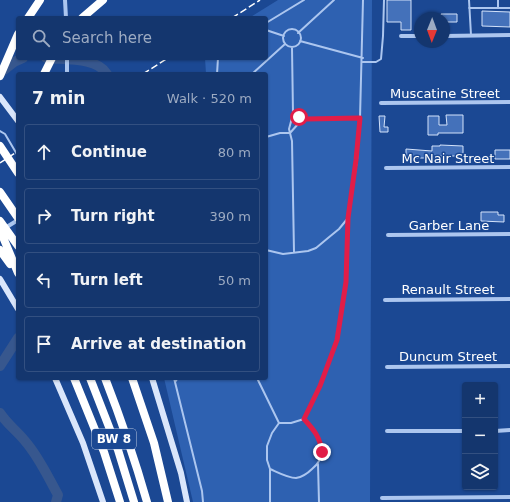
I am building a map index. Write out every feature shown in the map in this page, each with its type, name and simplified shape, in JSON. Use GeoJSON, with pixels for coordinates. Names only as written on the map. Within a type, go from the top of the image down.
{"type":"FeatureCollection","features":[{"type":"Feature","properties":{"kind":"highway"},"geometry":{"type":"LineString","coordinates":[[29,16],[40,0]]}},
{"type":"Feature","properties":{"kind":"highway"},"geometry":{"type":"LineString","coordinates":[[84,16],[103,0]]}},
{"type":"Feature","properties":{"kind":"highway"},"geometry":{"type":"LineString","coordinates":[[0,76],[16,39]]}},
{"type":"Feature","properties":{"kind":"highway"},"geometry":{"type":"LineString","coordinates":[[45,72],[51,60]]}},
{"type":"Feature","properties":{"kind":"highway"},"geometry":{"type":"LineString","coordinates":[[0,146],[16,170]]}},
{"type":"Feature","properties":{"kind":"highway"},"geometry":{"type":"LineString","coordinates":[[0,192],[16,216]]}},
{"type":"Feature","properties":{"kind":"highway"},"geometry":{"type":"LineString","coordinates":[[0,221],[16,243]]}},
{"type":"Feature","properties":{"kind":"highway"},"geometry":{"type":"LineString","coordinates":[[0,231],[16,269]]}},
{"type":"Feature","properties":{"kind":"highway"},"geometry":{"type":"LineString","coordinates":[[0,250],[16,271]]}},
{"type":"Feature","properties":{"kind":"highway"},"geometry":{"type":"LineString","coordinates":[[75,380],[104,452],[120,502]]}},
{"type":"Feature","properties":{"kind":"highway","name":"BW 8"},"geometry":{"type":"LineString","coordinates":[[91,380],[118,450],[134,502]]}},
{"type":"Feature","properties":{"kind":"highway","name":"BW 8"},"geometry":{"type":"LineString","coordinates":[[106,380],[135,460],[147,502]]}},
{"type":"Feature","properties":{"kind":"highway"},"geometry":{"type":"LineString","coordinates":[[133,380],[154,444],[168,502]]}},
{"type":"Feature","properties":{"kind":"main road"},"geometry":{"type":"LineString","coordinates":[[0,97],[16,118]]}},
{"type":"Feature","properties":{"kind":"main road"},"geometry":{"type":"LineString","coordinates":[[0,279],[16,306]]}},
{"type":"Feature","properties":{"kind":"main road","name":"BW 8"},"geometry":{"type":"LineString","coordinates":[[56,380],[83,443],[103,502]]}},
{"type":"Feature","properties":{"kind":"main road"},"geometry":{"type":"LineString","coordinates":[[153,380],[181,474],[187,502]]}},
{"type":"Feature","properties":{"kind":"street"},"geometry":{"type":"LineString","coordinates":[[65,0],[66,16]]}},
{"type":"Feature","properties":{"kind":"street"},"geometry":{"type":"LineString","coordinates":[[450,36],[510,35]]}},
{"type":"Feature","properties":{"kind":"street"},"geometry":{"type":"LineString","coordinates":[[401,36],[414,36]]}},
{"type":"Feature","properties":{"kind":"street"},"geometry":{"type":"LineString","coordinates":[[67,60],[67,72]]}},
{"type":"Feature","properties":{"kind":"street","name":"Muscatine Street"},"geometry":{"type":"LineString","coordinates":[[381,103],[510,102]]}},
{"type":"Feature","properties":{"kind":"street","name":"Mc Nair Street"},"geometry":{"type":"LineString","coordinates":[[386,168],[510,167]]}},
{"type":"Feature","properties":{"kind":"street"},"geometry":{"type":"LineString","coordinates":[[0,231],[16,220]]}},
{"type":"Feature","properties":{"kind":"street","name":"Garber Lane"},"geometry":{"type":"LineString","coordinates":[[388,235],[510,234]]}},
{"type":"Feature","properties":{"kind":"street","name":"Renault Street"},"geometry":{"type":"LineString","coordinates":[[385,300],[510,299]]}},
{"type":"Feature","properties":{"kind":"street","name":"Duncum Street"},"geometry":{"type":"LineString","coordinates":[[387,367],[510,366]]}},
{"type":"Feature","properties":{"kind":"street"},"geometry":{"type":"LineString","coordinates":[[498,430],[510,430]]}},
{"type":"Feature","properties":{"kind":"street"},"geometry":{"type":"LineString","coordinates":[[387,431],[462,431]]}},
{"type":"Feature","properties":{"kind":"street"},"geometry":{"type":"LineString","coordinates":[[382,498],[510,497]]}},
{"type":"Feature","properties":{"kind":"lane"},"geometry":{"type":"LineString","coordinates":[[268,22],[304,0]]}},
{"type":"Feature","properties":{"kind":"lane"},"geometry":{"type":"LineString","coordinates":[[298,33],[334,0]]}},
{"type":"Feature","properties":{"kind":"lane"},"geometry":{"type":"LineString","coordinates":[[279,423],[291,423],[304,419],[320,386],[337,340],[346,282],[348,218],[360,118],[363,58],[363,0]]}},
{"type":"Feature","properties":{"kind":"lane"},"geometry":{"type":"LineString","coordinates":[[362,62],[376,62],[381,59],[384,0]]}},
{"type":"Feature","properties":{"kind":"lane"},"geometry":{"type":"LineString","coordinates":[[469,0],[471,35]]}},
{"type":"Feature","properties":{"kind":"lane"},"geometry":{"type":"LineString","coordinates":[[498,0],[498,8]]}},
{"type":"Feature","properties":{"kind":"lane"},"geometry":{"type":"LineString","coordinates":[[469,8],[510,8]]}},
{"type":"Feature","properties":{"kind":"lane"},"geometry":{"type":"LineString","coordinates":[[292,48],[286,44],[284,36],[286,32],[290,29],[295,30],[298,33],[300,41]]}},
{"type":"Feature","properties":{"kind":"lane"},"geometry":{"type":"LineString","coordinates":[[268,31],[284,36]]}},
{"type":"Feature","properties":{"kind":"lane"},"geometry":{"type":"LineString","coordinates":[[300,41],[363,58]]}},
{"type":"Feature","properties":{"kind":"lane"},"geometry":{"type":"LineString","coordinates":[[292,48],[300,41]]}},
{"type":"Feature","properties":{"kind":"lane"},"geometry":{"type":"LineString","coordinates":[[268,60],[286,44]]}},
{"type":"Feature","properties":{"kind":"lane"},"geometry":{"type":"LineString","coordinates":[[292,48],[293,114],[289,129],[292,141],[294,252]]}},
{"type":"Feature","properties":{"kind":"lane"},"geometry":{"type":"LineString","coordinates":[[217,72],[218,60]]}},
{"type":"Feature","properties":{"kind":"lane"},"geometry":{"type":"LineString","coordinates":[[254,72],[268,60]]}},
{"type":"Feature","properties":{"kind":"lane"},"geometry":{"type":"LineString","coordinates":[[293,114],[306,119],[360,118]]}},
{"type":"Feature","properties":{"kind":"lane"},"geometry":{"type":"LineString","coordinates":[[268,137],[290,133],[298,124],[306,119]]}},
{"type":"Feature","properties":{"kind":"lane"},"geometry":{"type":"LineString","coordinates":[[0,130],[5,134],[16,153]]}},
{"type":"Feature","properties":{"kind":"lane"},"geometry":{"type":"LineString","coordinates":[[268,251],[283,254],[308,252],[316,248],[339,229],[348,218]]}},
{"type":"Feature","properties":{"kind":"lane"},"geometry":{"type":"LineString","coordinates":[[258,380],[279,423]]}},
{"type":"Feature","properties":{"kind":"lane"},"geometry":{"type":"LineString","coordinates":[[175,382],[202,491],[203,502]]}},
{"type":"Feature","properties":{"kind":"lane"},"geometry":{"type":"LineString","coordinates":[[304,419],[314,430],[320,440],[322,452],[318,464],[319,502]]}},
{"type":"Feature","properties":{"kind":"lane"},"geometry":{"type":"LineString","coordinates":[[270,502],[270,469],[267,460],[267,446],[272,433],[279,423]]}},
{"type":"Feature","properties":{"kind":"lane"},"geometry":{"type":"LineString","coordinates":[[270,469],[295,478],[307,474],[318,464]]}},
{"type":"Feature","properties":{"kind":"shaded area"},"geometry":{"type":"Polygon","coordinates":[[[278,0],[372,0],[370,502],[193,502],[164,380],[268,380],[268,72],[206,72],[205,60],[268,60],[268,16],[252,16],[278,0]]]}},
{"type":"Feature","properties":{"kind":"building"},"geometry":{"type":"Polygon","coordinates":[[[387,0],[411,0],[411,30],[401,30],[401,22],[387,22],[387,0]]]}},
{"type":"Feature","properties":{"kind":"building"},"geometry":{"type":"Polygon","coordinates":[[[482,11],[510,12],[510,27],[482,26],[482,11]]]}},
{"type":"Feature","properties":{"kind":"building"},"geometry":{"type":"Polygon","coordinates":[[[450,14],[457,14],[457,22],[450,22],[450,14]]]}},
{"type":"Feature","properties":{"kind":"building"},"geometry":{"type":"Polygon","coordinates":[[[446,115],[463,115],[463,133],[438,133],[438,135],[428,135],[428,116],[439,116],[439,125],[447,125],[446,115]]]}},
{"type":"Feature","properties":{"kind":"building"},"geometry":{"type":"Polygon","coordinates":[[[379,116],[385,116],[384,127],[388,127],[388,132],[380,132],[379,116]]]}},
{"type":"Feature","properties":{"kind":"building"},"geometry":{"type":"Polygon","coordinates":[[[432,146],[463,146],[463,156],[406,158],[406,149],[432,151],[432,146]]]}},
{"type":"Feature","properties":{"kind":"building"},"geometry":{"type":"Polygon","coordinates":[[[495,150],[510,150],[510,159],[495,159],[495,150]]]}},
{"type":"Feature","properties":{"kind":"building"},"geometry":{"type":"Polygon","coordinates":[[[481,212],[498,212],[498,215],[504,215],[504,222],[481,221],[481,212]]]}},
{"type":"Feature","properties":{"kind":"waterway"},"geometry":{"type":"LineString","coordinates":[[0,73],[18,60]]}},
{"type":"Feature","properties":{"kind":"waterway"},"geometry":{"type":"LineString","coordinates":[[80,60],[96,65],[105,72]]}},
{"type":"Feature","properties":{"kind":"waterway"},"geometry":{"type":"LineString","coordinates":[[0,366],[16,341]]}},
{"type":"Feature","properties":{"kind":"waterway"},"geometry":{"type":"LineString","coordinates":[[0,413],[30,447],[39,460],[58,495],[56,502]]}},
{"type":"Feature","properties":{"kind":"railway"},"geometry":{"type":"LineString","coordinates":[[235,16],[260,0]]}},
{"type":"Feature","properties":{"kind":"railway"},"geometry":{"type":"LineString","coordinates":[[146,72],[165,60]]}},
{"type":"Feature","properties":{"kind":"railway"},"geometry":{"type":"LineString","coordinates":[[0,163],[16,152]]}},
{"type":"Feature","properties":{"kind":"route"},"geometry":{"type":"LineString","coordinates":[[299,117],[306,119],[360,118],[348,218],[346,282],[337,340],[320,386],[304,419],[314,430],[320,440],[322,452]]}}]}
